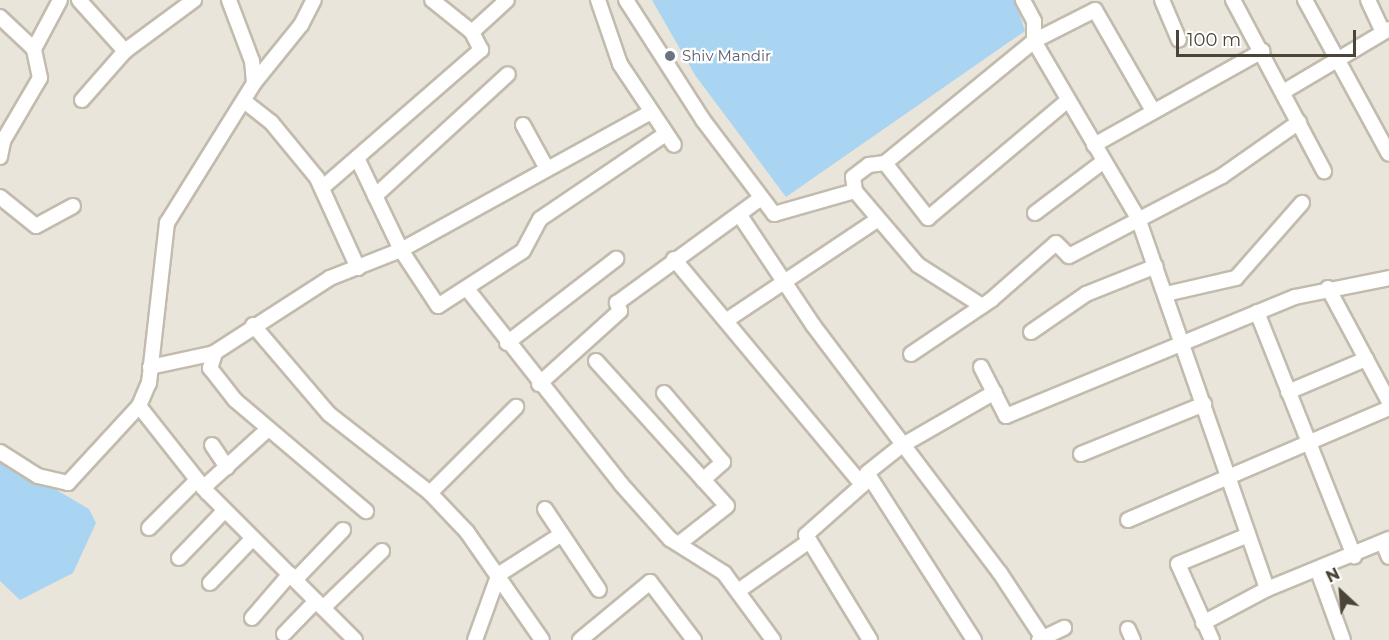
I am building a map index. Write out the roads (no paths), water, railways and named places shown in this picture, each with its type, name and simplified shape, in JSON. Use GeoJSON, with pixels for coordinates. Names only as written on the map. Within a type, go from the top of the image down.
{"type":"FeatureCollection","features":[{"type":"Feature","properties":{"kind":"street"},"geometry":{"type":"LineString","coordinates":[[34,49],[60,0]]}},
{"type":"Feature","properties":{"kind":"street"},"geometry":{"type":"LineString","coordinates":[[78,0],[125,51]]}},
{"type":"Feature","properties":{"kind":"street"},"geometry":{"type":"LineString","coordinates":[[82,100],[125,51],[194,0]]}},
{"type":"Feature","properties":{"kind":"street"},"geometry":{"type":"LineString","coordinates":[[229,0],[252,61],[254,83]]}},
{"type":"Feature","properties":{"kind":"street"},"geometry":{"type":"LineString","coordinates":[[0,452],[38,476],[68,483],[139,406],[150,367],[167,223],[254,83],[301,25],[314,0]]}},
{"type":"Feature","properties":{"kind":"street"},"geometry":{"type":"LineString","coordinates":[[322,188],[481,50],[472,32],[432,0]]}},
{"type":"Feature","properties":{"kind":"street"},"geometry":{"type":"LineString","coordinates":[[472,32],[507,0]]}},
{"type":"Feature","properties":{"kind":"street"},"geometry":{"type":"LineString","coordinates":[[357,158],[401,250],[438,306],[468,290],[523,251],[540,219],[669,140],[649,113],[620,64],[598,0]]}},
{"type":"Feature","properties":{"kind":"street"},"geometry":{"type":"LineString","coordinates":[[626,0],[703,120],[774,214],[855,191]]}},
{"type":"Feature","properties":{"kind":"street"},"geometry":{"type":"LineString","coordinates":[[1023,0],[1034,21],[1034,41],[1138,218],[1267,589]]}},
{"type":"Feature","properties":{"kind":"street"},"geometry":{"type":"LineString","coordinates":[[1162,0],[1179,40]]}},
{"type":"Feature","properties":{"kind":"street"},"geometry":{"type":"LineString","coordinates":[[1233,0],[1324,171]]}},
{"type":"Feature","properties":{"kind":"street"},"geometry":{"type":"LineString","coordinates":[[1305,0],[1389,154]]}},
{"type":"Feature","properties":{"kind":"street"},"geometry":{"type":"LineString","coordinates":[[1283,92],[1340,61],[1386,31],[1368,0]]}},
{"type":"Feature","properties":{"kind":"street"},"geometry":{"type":"LineString","coordinates":[[982,306],[918,265],[877,220],[855,191],[853,177],[869,165],[885,164],[1034,41],[1095,10],[1130,62],[1152,109]]}},
{"type":"Feature","properties":{"kind":"street"},"geometry":{"type":"LineString","coordinates":[[0,17],[34,49],[40,78],[1,141],[0,157]]}},
{"type":"Feature","properties":{"kind":"street"},"geometry":{"type":"LineString","coordinates":[[1094,144],[1152,109],[1262,51]]}},
{"type":"Feature","properties":{"kind":"street"},"geometry":{"type":"LineString","coordinates":[[375,196],[508,74]]}},
{"type":"Feature","properties":{"kind":"street"},"geometry":{"type":"LineString","coordinates":[[244,100],[271,122],[322,188],[358,268]]}},
{"type":"Feature","properties":{"kind":"street"},"geometry":{"type":"LineString","coordinates":[[885,164],[928,219],[1067,100]]}},
{"type":"Feature","properties":{"kind":"street"},"geometry":{"type":"LineString","coordinates":[[150,367],[214,353],[253,325],[330,278],[401,250],[546,167],[649,113]]}},
{"type":"Feature","properties":{"kind":"street"},"geometry":{"type":"LineString","coordinates":[[911,354],[982,306],[1056,243],[1068,256],[1222,176],[1299,122]]}},
{"type":"Feature","properties":{"kind":"street"},"geometry":{"type":"LineString","coordinates":[[523,125],[546,167]]}},
{"type":"Feature","properties":{"kind":"street"},"geometry":{"type":"LineString","coordinates":[[1035,213],[1104,161]]}},
{"type":"Feature","properties":{"kind":"street"},"geometry":{"type":"LineString","coordinates":[[0,197],[36,226],[73,206]]}},
{"type":"Feature","properties":{"kind":"street"},"geometry":{"type":"LineString","coordinates":[[539,384],[620,311],[617,303],[674,259],[741,217],[762,198]]}},
{"type":"Feature","properties":{"kind":"street"},"geometry":{"type":"LineString","coordinates":[[1166,294],[1236,278],[1302,203]]}},
{"type":"Feature","properties":{"kind":"street"},"geometry":{"type":"LineString","coordinates":[[741,217],[902,446],[1000,573],[1042,639],[1064,628]]}},
{"type":"Feature","properties":{"kind":"street"},"geometry":{"type":"LineString","coordinates":[[727,320],[877,220]]}},
{"type":"Feature","properties":{"kind":"street"},"geometry":{"type":"LineString","coordinates":[[507,343],[616,259]]}},
{"type":"Feature","properties":{"kind":"street"},"geometry":{"type":"LineString","coordinates":[[674,259],[865,482],[974,640]]}},
{"type":"Feature","properties":{"kind":"street"},"geometry":{"type":"LineString","coordinates":[[1031,332],[1086,294],[1156,266]]}},
{"type":"Feature","properties":{"kind":"street"},"geometry":{"type":"LineString","coordinates":[[981,367],[996,392],[1006,416],[1257,312],[1328,288],[1389,278]]}},
{"type":"Feature","properties":{"kind":"street"},"geometry":{"type":"LineString","coordinates":[[1328,288],[1389,402]]}},
{"type":"Feature","properties":{"kind":"street"},"geometry":{"type":"LineString","coordinates":[[468,290],[539,384],[621,484],[680,543],[724,573],[773,640]]}},
{"type":"Feature","properties":{"kind":"street"},"geometry":{"type":"LineString","coordinates":[[1257,312],[1307,444],[1354,556]]}},
{"type":"Feature","properties":{"kind":"street"},"geometry":{"type":"LineString","coordinates":[[253,325],[329,414],[430,493],[500,575],[542,640]]}},
{"type":"Feature","properties":{"kind":"street"},"geometry":{"type":"LineString","coordinates":[[214,353],[210,368],[267,430],[366,511]]}},
{"type":"Feature","properties":{"kind":"street"},"geometry":{"type":"LineString","coordinates":[[1288,392],[1366,359]]}},
{"type":"Feature","properties":{"kind":"street"},"geometry":{"type":"LineString","coordinates":[[596,361],[727,506],[680,543]]}},
{"type":"Feature","properties":{"kind":"street"},"geometry":{"type":"LineString","coordinates":[[870,640],[808,542],[806,535],[865,482],[867,472],[902,446],[996,392]]}},
{"type":"Feature","properties":{"kind":"street"},"geometry":{"type":"LineString","coordinates":[[664,393],[723,462],[703,480]]}},
{"type":"Feature","properties":{"kind":"street"},"geometry":{"type":"LineString","coordinates":[[1081,453],[1204,404]]}},
{"type":"Feature","properties":{"kind":"street"},"geometry":{"type":"LineString","coordinates":[[139,406],[200,484],[355,640]]}},
{"type":"Feature","properties":{"kind":"street"},"geometry":{"type":"LineString","coordinates":[[430,493],[516,408]]}},
{"type":"Feature","properties":{"kind":"street"},"geometry":{"type":"LineString","coordinates":[[1128,520],[1228,474],[1307,444],[1389,408]]}},
{"type":"Feature","properties":{"kind":"street"},"geometry":{"type":"LineString","coordinates":[[149,528],[200,484],[227,467],[267,430]]}},
{"type":"Feature","properties":{"kind":"street"},"geometry":{"type":"LineString","coordinates":[[212,445],[227,467]]}},
{"type":"Feature","properties":{"kind":"street"},"geometry":{"type":"LineString","coordinates":[[545,509],[599,590]]}},
{"type":"Feature","properties":{"kind":"street"},"geometry":{"type":"LineString","coordinates":[[179,558],[225,510]]}},
{"type":"Feature","properties":{"kind":"street"},"geometry":{"type":"LineString","coordinates":[[252,618],[293,576],[344,530]]}},
{"type":"Feature","properties":{"kind":"street"},"geometry":{"type":"LineString","coordinates":[[475,640],[500,575],[562,534]]}},
{"type":"Feature","properties":{"kind":"street"},"geometry":{"type":"LineString","coordinates":[[1212,640],[1178,564],[1248,535]]}},
{"type":"Feature","properties":{"kind":"street"},"geometry":{"type":"LineString","coordinates":[[210,583],[253,538]]}},
{"type":"Feature","properties":{"kind":"street"},"geometry":{"type":"LineString","coordinates":[[1203,623],[1267,589],[1318,571],[1386,541],[1389,557]]}},
{"type":"Feature","properties":{"kind":"street"},"geometry":{"type":"LineString","coordinates":[[738,591],[808,542]]}},
{"type":"Feature","properties":{"kind":"street"},"geometry":{"type":"LineString","coordinates":[[284,634],[382,550]]}},
{"type":"Feature","properties":{"kind":"street"},"geometry":{"type":"LineString","coordinates":[[1318,571],[1344,640]]}},
{"type":"Feature","properties":{"kind":"street"},"geometry":{"type":"LineString","coordinates":[[580,640],[650,582],[694,640]]}},
{"type":"Feature","properties":{"kind":"water"},"geometry":{"type":"Polygon","coordinates":[[[652,0],[1015,0],[1025,31],[786,197],[695,75],[652,0]]]}},
{"type":"Feature","properties":{"kind":"water"},"geometry":{"type":"Polygon","coordinates":[[[0,457],[89,509],[96,523],[73,573],[20,600],[0,581],[0,457]]]}},
{"type":"Feature","properties":{"kind":"place","name":"Shiv Mandir"},"geometry":{"type":"Point","coordinates":[670,56]}}]}
